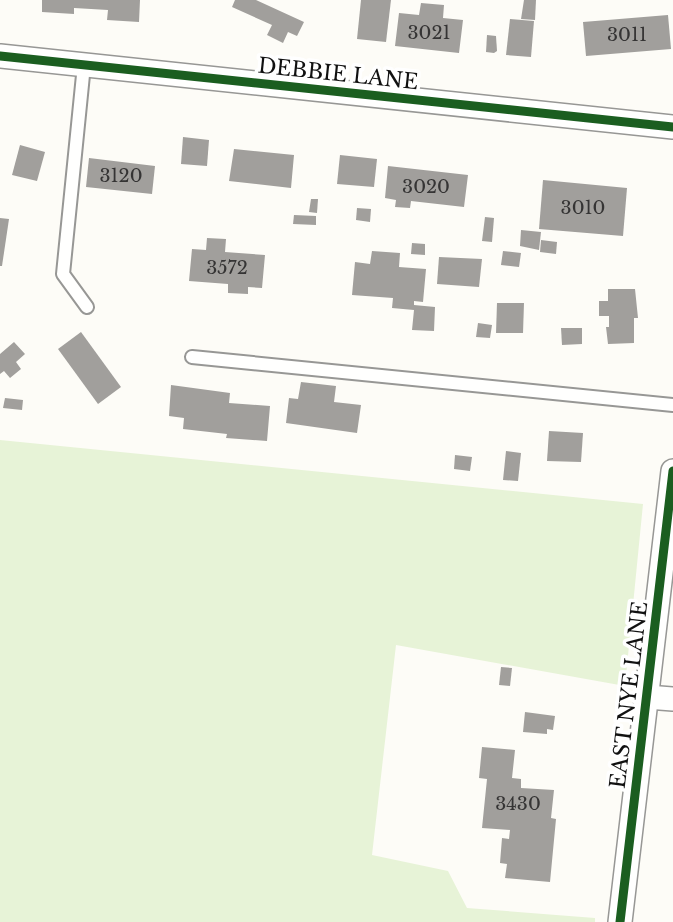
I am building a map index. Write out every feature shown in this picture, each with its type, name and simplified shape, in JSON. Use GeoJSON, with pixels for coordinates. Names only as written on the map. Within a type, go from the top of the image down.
{"type":"FeatureCollection","features":[{"type":"Feature","properties":{"kind":"street","name":"DEBBIE LANE"},"geometry":{"type":"LineString","coordinates":[[0,57],[673,127]]}},
{"type":"Feature","properties":{"kind":"street","name":"EAST NYE LANE"},"geometry":{"type":"LineString","coordinates":[[620,922],[673,471]]}},
{"type":"Feature","properties":{"kind":"street"},"geometry":{"type":"LineString","coordinates":[[647,697],[673,699]]}},
{"type":"Feature","properties":{"kind":"lane"},"geometry":{"type":"LineString","coordinates":[[84,65],[63,274],[86,307]]}},
{"type":"Feature","properties":{"kind":"lane"},"geometry":{"type":"LineString","coordinates":[[192,357],[673,405]]}},
{"type":"Feature","properties":{"kind":"green space"},"geometry":{"type":"Polygon","coordinates":[[[0,440],[643,504],[625,686],[396,645],[372,855],[448,871],[467,908],[595,918],[595,922],[0,922],[0,440]]]}},
{"type":"Feature","properties":{"kind":"building"},"geometry":{"type":"Polygon","coordinates":[[[42,0],[140,0],[139,22],[107,20],[108,10],[74,8],[74,14],[42,12],[42,0]]]}},
{"type":"Feature","properties":{"kind":"building"},"geometry":{"type":"Polygon","coordinates":[[[235,0],[256,0],[304,22],[297,36],[288,32],[283,43],[267,35],[272,25],[232,7],[235,0]]]}},
{"type":"Feature","properties":{"kind":"building"},"geometry":{"type":"Polygon","coordinates":[[[361,0],[391,0],[386,42],[357,39],[361,0]]]}},
{"type":"Feature","properties":{"kind":"building"},"geometry":{"type":"Polygon","coordinates":[[[524,0],[536,0],[535,20],[521,19],[524,0]]]}},
{"type":"Feature","properties":{"kind":"building"},"geometry":{"type":"Polygon","coordinates":[[[421,3],[444,5],[443,18],[463,20],[459,53],[395,46],[399,13],[419,15],[421,3]]]}},
{"type":"Feature","properties":{"kind":"building"},"geometry":{"type":"Polygon","coordinates":[[[668,15],[671,49],[586,56],[583,22],[668,15]]]}},
{"type":"Feature","properties":{"kind":"building"},"geometry":{"type":"Polygon","coordinates":[[[510,19],[534,21],[531,57],[506,55],[510,19]]]}},
{"type":"Feature","properties":{"kind":"building"},"geometry":{"type":"Polygon","coordinates":[[[487,35],[496,36],[497,51],[494,53],[486,52],[487,35]]]}},
{"type":"Feature","properties":{"kind":"building"},"geometry":{"type":"Polygon","coordinates":[[[183,137],[209,140],[207,166],[181,164],[183,137]]]}},
{"type":"Feature","properties":{"kind":"building"},"geometry":{"type":"Polygon","coordinates":[[[20,145],[45,152],[37,181],[12,175],[20,145]]]}},
{"type":"Feature","properties":{"kind":"building"},"geometry":{"type":"Polygon","coordinates":[[[234,149],[294,155],[291,188],[229,181],[234,149]]]}},
{"type":"Feature","properties":{"kind":"building"},"geometry":{"type":"Polygon","coordinates":[[[340,155],[377,159],[374,187],[337,184],[340,155]]]}},
{"type":"Feature","properties":{"kind":"building"},"geometry":{"type":"Polygon","coordinates":[[[89,158],[155,166],[152,194],[86,187],[89,158]]]}},
{"type":"Feature","properties":{"kind":"building"},"geometry":{"type":"Polygon","coordinates":[[[388,166],[468,175],[464,207],[411,201],[410,208],[395,207],[396,200],[385,198],[388,166]]]}},
{"type":"Feature","properties":{"kind":"building"},"geometry":{"type":"Polygon","coordinates":[[[543,180],[627,188],[623,236],[539,229],[543,180]]]}},
{"type":"Feature","properties":{"kind":"building"},"geometry":{"type":"Polygon","coordinates":[[[311,199],[318,199],[317,213],[309,212],[311,199]]]}},
{"type":"Feature","properties":{"kind":"building"},"geometry":{"type":"Polygon","coordinates":[[[357,208],[371,209],[370,222],[356,220],[357,208]]]}},
{"type":"Feature","properties":{"kind":"building"},"geometry":{"type":"Polygon","coordinates":[[[294,215],[316,216],[316,225],[293,224],[294,215]]]}},
{"type":"Feature","properties":{"kind":"building"},"geometry":{"type":"Polygon","coordinates":[[[485,217],[494,218],[492,242],[482,241],[485,217]]]}},
{"type":"Feature","properties":{"kind":"building"},"geometry":{"type":"Polygon","coordinates":[[[0,218],[9,219],[2,266],[0,266],[0,218]]]}},
{"type":"Feature","properties":{"kind":"building"},"geometry":{"type":"Polygon","coordinates":[[[521,230],[541,232],[539,250],[520,246],[521,230]]]}},
{"type":"Feature","properties":{"kind":"building"},"geometry":{"type":"Polygon","coordinates":[[[207,238],[226,239],[225,252],[265,255],[262,288],[248,287],[248,294],[228,293],[228,284],[189,281],[192,249],[206,250],[207,238]]]}},
{"type":"Feature","properties":{"kind":"building"},"geometry":{"type":"Polygon","coordinates":[[[541,240],[557,242],[556,254],[540,252],[541,240]]]}},
{"type":"Feature","properties":{"kind":"building"},"geometry":{"type":"Polygon","coordinates":[[[412,243],[425,244],[425,255],[411,254],[412,243]]]}},
{"type":"Feature","properties":{"kind":"building"},"geometry":{"type":"Polygon","coordinates":[[[372,251],[400,253],[399,267],[426,269],[423,302],[414,301],[414,305],[435,307],[434,331],[412,330],[414,310],[392,308],[393,298],[352,295],[355,262],[370,264],[372,251]]]}},
{"type":"Feature","properties":{"kind":"building"},"geometry":{"type":"Polygon","coordinates":[[[503,251],[521,253],[519,267],[501,265],[503,251]]]}},
{"type":"Feature","properties":{"kind":"building"},"geometry":{"type":"Polygon","coordinates":[[[439,257],[482,259],[479,287],[437,284],[439,257]]]}},
{"type":"Feature","properties":{"kind":"building"},"geometry":{"type":"Polygon","coordinates":[[[608,289],[635,289],[638,318],[634,318],[634,343],[608,344],[606,327],[609,327],[609,316],[599,316],[599,301],[608,301],[608,289]]]}},
{"type":"Feature","properties":{"kind":"building"},"geometry":{"type":"Polygon","coordinates":[[[497,303],[524,303],[523,333],[496,333],[497,303]]]}},
{"type":"Feature","properties":{"kind":"building"},"geometry":{"type":"Polygon","coordinates":[[[478,323],[492,325],[490,338],[476,337],[478,323]]]}},
{"type":"Feature","properties":{"kind":"building"},"geometry":{"type":"Polygon","coordinates":[[[561,328],[582,328],[582,344],[562,345],[561,328]]]}},
{"type":"Feature","properties":{"kind":"building"},"geometry":{"type":"Polygon","coordinates":[[[81,332],[121,387],[98,404],[58,349],[81,332]]]}},
{"type":"Feature","properties":{"kind":"building"},"geometry":{"type":"Polygon","coordinates":[[[14,342],[25,354],[16,362],[21,369],[10,378],[4,371],[0,374],[0,354],[14,342]]]}},
{"type":"Feature","properties":{"kind":"building"},"geometry":{"type":"Polygon","coordinates":[[[301,382],[336,386],[334,402],[361,405],[357,433],[286,423],[289,398],[298,399],[301,382]]]}},
{"type":"Feature","properties":{"kind":"building"},"geometry":{"type":"Polygon","coordinates":[[[171,385],[230,393],[229,403],[270,406],[267,441],[226,438],[227,434],[183,429],[184,418],[169,416],[171,385]]]}},
{"type":"Feature","properties":{"kind":"building"},"geometry":{"type":"Polygon","coordinates":[[[5,398],[23,400],[22,410],[3,408],[5,398]]]}},
{"type":"Feature","properties":{"kind":"building"},"geometry":{"type":"Polygon","coordinates":[[[549,431],[583,433],[581,462],[547,461],[549,431]]]}},
{"type":"Feature","properties":{"kind":"building"},"geometry":{"type":"Polygon","coordinates":[[[506,451],[521,453],[518,481],[503,480],[506,451]]]}},
{"type":"Feature","properties":{"kind":"building"},"geometry":{"type":"Polygon","coordinates":[[[455,455],[472,457],[470,471],[454,469],[455,455]]]}},
{"type":"Feature","properties":{"kind":"building"},"geometry":{"type":"Polygon","coordinates":[[[501,667],[512,668],[510,686],[499,685],[501,667]]]}},
{"type":"Feature","properties":{"kind":"building"},"geometry":{"type":"Polygon","coordinates":[[[525,712],[555,716],[553,730],[547,729],[547,734],[523,732],[525,712]]]}},
{"type":"Feature","properties":{"kind":"building"},"geometry":{"type":"Polygon","coordinates":[[[482,747],[515,750],[512,778],[521,779],[521,788],[554,790],[551,818],[556,819],[550,882],[505,878],[507,864],[500,863],[502,838],[509,839],[510,830],[482,828],[487,779],[479,778],[482,747]]]}},
{"type":"Feature","properties":{"kind":"cycle path"},"geometry":{"type":"LineString","coordinates":[[0,56],[673,127]]}},
{"type":"Feature","properties":{"kind":"cycle path"},"geometry":{"type":"LineString","coordinates":[[620,922],[673,471]]}}]}
